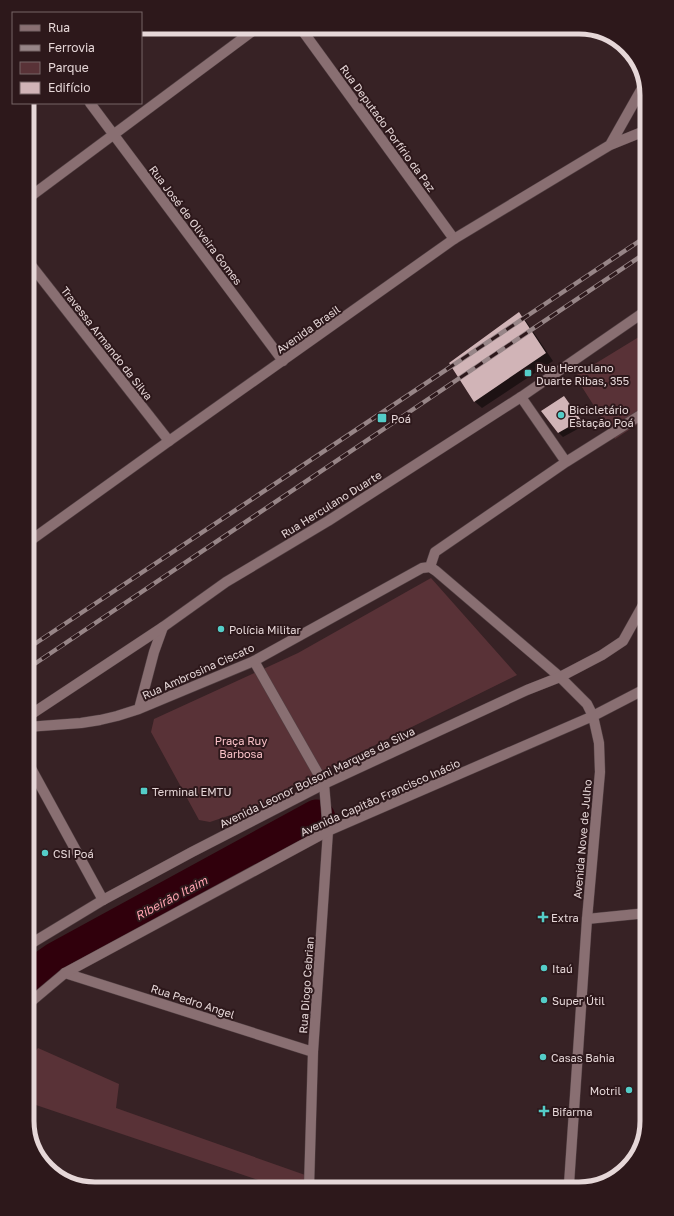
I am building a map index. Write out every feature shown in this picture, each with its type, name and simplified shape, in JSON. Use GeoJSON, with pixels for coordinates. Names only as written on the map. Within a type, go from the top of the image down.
{"type":"FeatureCollection","features":[{"type":"Feature","properties":{"kind":"street"},"geometry":{"type":"LineString","coordinates":[[34,194],[249,34]]}},
{"type":"Feature","properties":{"kind":"street","name":"Rua Deputado Porfírio da Paz"},"geometry":{"type":"LineString","coordinates":[[305,34],[454,240]]}},
{"type":"Feature","properties":{"kind":"street"},"geometry":{"type":"LineString","coordinates":[[610,145],[640,92]]}},
{"type":"Feature","properties":{"kind":"street","name":"Rua José de Oliveira Gomes"},"geometry":{"type":"LineString","coordinates":[[91,104],[283,361]]}},
{"type":"Feature","properties":{"kind":"street","name":"Avenida Brasil"},"geometry":{"type":"LineString","coordinates":[[34,538],[454,240],[610,145],[640,133]]}},
{"type":"Feature","properties":{"kind":"street","name":"Travessa Armando da Silva"},"geometry":{"type":"LineString","coordinates":[[34,269],[169,441]]}},
{"type":"Feature","properties":{"kind":"street","name":"Rua Herculano Duarte"},"geometry":{"type":"LineString","coordinates":[[34,712],[164,627],[226,582],[328,521],[521,397],[640,315]]}},
{"type":"Feature","properties":{"kind":"street"},"geometry":{"type":"LineString","coordinates":[[521,397],[566,462]]}},
{"type":"Feature","properties":{"kind":"street"},"geometry":{"type":"LineString","coordinates":[[560,677],[430,567],[434,552],[566,462],[640,415]]}},
{"type":"Feature","properties":{"kind":"street","name":"Rua Ambrosina Ciscato"},"geometry":{"type":"LineString","coordinates":[[34,726],[81,723],[100,720],[139,710],[254,660],[422,568],[430,567]]}},
{"type":"Feature","properties":{"kind":"street","name":"Avenida Leonor Bolsoni Marques da Silva"},"geometry":{"type":"LineString","coordinates":[[34,942],[103,900],[324,784],[527,690],[560,677],[602,655],[623,641],[640,611]]}},
{"type":"Feature","properties":{"kind":"street"},"geometry":{"type":"LineString","coordinates":[[139,710],[154,652],[164,627]]}},
{"type":"Feature","properties":{"kind":"street"},"geometry":{"type":"LineString","coordinates":[[254,660],[324,784]]}},
{"type":"Feature","properties":{"kind":"street","name":"Avenida Nove de Julho"},"geometry":{"type":"LineString","coordinates":[[560,677],[587,704],[593,716],[599,742],[600,772],[587,919],[568,1182]]}},
{"type":"Feature","properties":{"kind":"street","name":"Avenida Capitão Francisco Inácio"},"geometry":{"type":"LineString","coordinates":[[65,973],[328,831],[593,716],[640,692]]}},
{"type":"Feature","properties":{"kind":"street"},"geometry":{"type":"LineString","coordinates":[[34,774],[103,900]]}},
{"type":"Feature","properties":{"kind":"street","name":"Rua Diogo Cebrian"},"geometry":{"type":"LineString","coordinates":[[309,1182],[313,1052],[328,831],[324,784]]}},
{"type":"Feature","properties":{"kind":"street"},"geometry":{"type":"LineString","coordinates":[[587,919],[640,914]]}},
{"type":"Feature","properties":{"kind":"street"},"geometry":{"type":"LineString","coordinates":[[34,999],[65,973]]}},
{"type":"Feature","properties":{"kind":"street","name":"Rua Pedro Angel"},"geometry":{"type":"LineString","coordinates":[[65,973],[313,1052]]}},
{"type":"Feature","properties":{"kind":"green space"},"geometry":{"type":"Polygon","coordinates":[[[640,336],[640,423],[615,439],[575,376],[640,336]]]}},
{"type":"Feature","properties":{"kind":"green space","name":"Praça Ruy Barbosa"},"geometry":{"type":"Polygon","coordinates":[[[431,578],[517,675],[347,759],[269,802],[210,822],[199,820],[151,732],[154,719],[298,653],[431,578]]]}},
{"type":"Feature","properties":{"kind":"green space"},"geometry":{"type":"Polygon","coordinates":[[[38,1048],[119,1084],[116,1108],[308,1176],[308,1182],[264,1182],[34,1104],[34,1052],[38,1048]]]}},
{"type":"Feature","properties":{"kind":"building"},"geometry":{"type":"Polygon","coordinates":[[[519,312],[546,353],[474,402],[449,363],[519,312]]]}},
{"type":"Feature","properties":{"kind":"building","name":"Bicicletário Estação Poá"},"geometry":{"type":"Polygon","coordinates":[[[564,396],[581,420],[558,433],[541,411],[564,396]]]}},
{"type":"Feature","properties":{"kind":"waterway","name":"Ribeirão Itaim"},"geometry":{"type":"LineString","coordinates":[[34,976],[57,960],[317,818]]}},
{"type":"Feature","properties":{"kind":"railway"},"geometry":{"type":"LineString","coordinates":[[34,644],[640,241]]}},
{"type":"Feature","properties":{"kind":"railway"},"geometry":{"type":"LineString","coordinates":[[34,664],[640,257]]}},
{"type":"Feature","properties":{"kind":"place","name":"Rua Herculano Duarte Ribas, 355"},"geometry":{"type":"Point","coordinates":[528,373]}},
{"type":"Feature","properties":{"kind":"place","name":"Bicicletário Estação Poá"},"geometry":{"type":"Point","coordinates":[561,415]}},
{"type":"Feature","properties":{"kind":"place","name":"Poá"},"geometry":{"type":"Point","coordinates":[382,418]}},
{"type":"Feature","properties":{"kind":"place","name":"Polícia Militar"},"geometry":{"type":"Point","coordinates":[221,629]}},
{"type":"Feature","properties":{"kind":"place","name":"Terminal EMTU"},"geometry":{"type":"Point","coordinates":[144,791]}},
{"type":"Feature","properties":{"kind":"place","name":"CSI Poá"},"geometry":{"type":"Point","coordinates":[45,853]}},
{"type":"Feature","properties":{"kind":"place","name":"Extra"},"geometry":{"type":"Point","coordinates":[543,917]}},
{"type":"Feature","properties":{"kind":"place","name":"Itaú"},"geometry":{"type":"Point","coordinates":[544,968]}},
{"type":"Feature","properties":{"kind":"place","name":"Super Útil"},"geometry":{"type":"Point","coordinates":[544,1000]}},
{"type":"Feature","properties":{"kind":"place","name":"Casas Bahia"},"geometry":{"type":"Point","coordinates":[543,1057]}},
{"type":"Feature","properties":{"kind":"place","name":"Motril"},"geometry":{"type":"Point","coordinates":[629,1090]}},
{"type":"Feature","properties":{"kind":"place","name":"Bifarma"},"geometry":{"type":"Point","coordinates":[544,1111]}}]}
